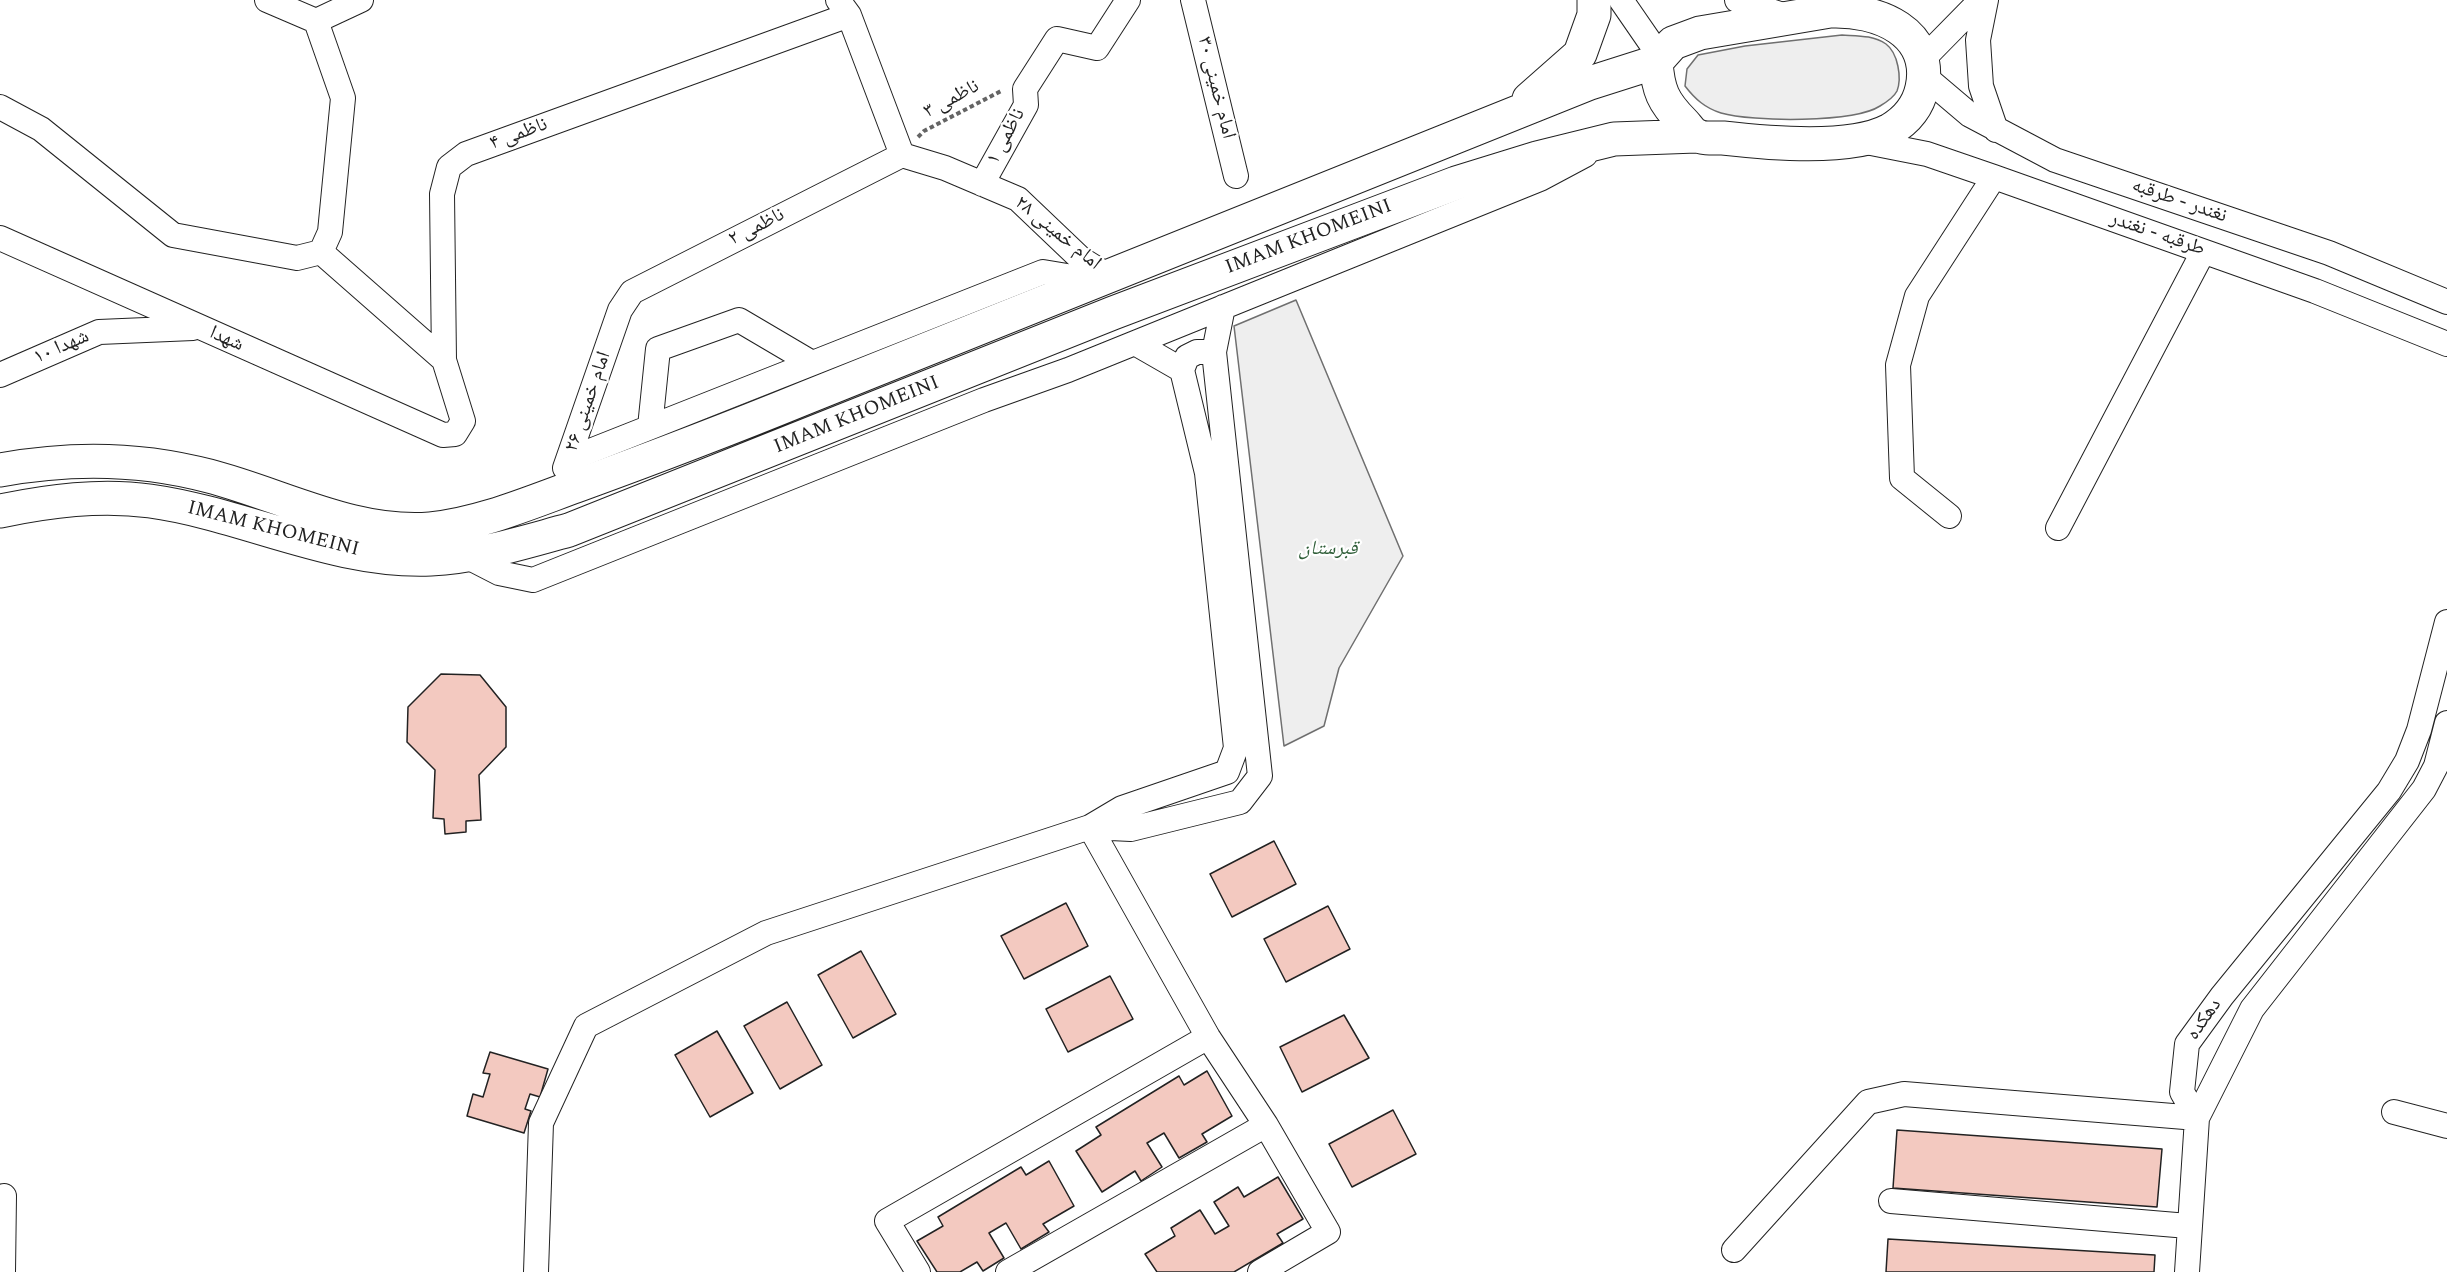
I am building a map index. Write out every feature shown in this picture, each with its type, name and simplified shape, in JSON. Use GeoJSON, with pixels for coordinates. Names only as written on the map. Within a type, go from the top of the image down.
{"type":"FeatureCollection","features":[{"type":"Feature","properties":{"kind":"highway"},"geometry":{"type":"LineString","coordinates":[[1514,113],[1580,54],[1594,15],[1594,0]]}},
{"type":"Feature","properties":{"kind":"highway"},"geometry":{"type":"LineString","coordinates":[[1696,136],[1670,108],[1658,87],[1659,60],[1673,43],[1700,33],[1847,6],[1885,20],[1903,31],[1918,45],[1924,67]]}},
{"type":"Feature","properties":{"kind":"highway","name":"IMAM KHOMEINI"},"geometry":{"type":"LineString","coordinates":[[0,470],[36,463],[153,463],[211,476],[327,515],[384,528],[428,529],[468,522],[554,494],[697,441],[1514,113],[1590,83],[1659,60]]}},
{"type":"Feature","properties":{"kind":"highway","name":"IMAM KHOMEINI"},"geometry":{"type":"LineString","coordinates":[[0,511],[43,502],[96,498],[148,501],[202,511],[314,543],[374,555],[430,559],[479,554],[569,530],[1113,313],[1456,183],[1537,158],[1614,139],[1696,136],[1776,144],[1861,141],[1889,130],[1907,117],[1919,102],[1924,67]]}},
{"type":"Feature","properties":{"kind":"street"},"geometry":{"type":"LineString","coordinates":[[267,0],[316,21],[343,98],[330,232],[321,252]]}},
{"type":"Feature","properties":{"kind":"street"},"geometry":{"type":"LineString","coordinates":[[316,21],[361,0]]}},
{"type":"Feature","properties":{"kind":"street"},"geometry":{"type":"LineString","coordinates":[[1025,89],[1057,39],[1097,48],[1128,0]]}},
{"type":"Feature","properties":{"kind":"street","name":"امام خمینی ۳۰"},"geometry":{"type":"LineString","coordinates":[[1193,0],[1236,176]]}},
{"type":"Feature","properties":{"kind":"street"},"geometry":{"type":"LineString","coordinates":[[1621,0],[1659,60]]}},
{"type":"Feature","properties":{"kind":"street"},"geometry":{"type":"LineString","coordinates":[[1737,0],[1791,17]]}},
{"type":"Feature","properties":{"kind":"street"},"geometry":{"type":"LineString","coordinates":[[1924,67],[1981,0]]}},
{"type":"Feature","properties":{"kind":"street"},"geometry":{"type":"LineString","coordinates":[[1986,0],[1978,40],[1981,86],[1996,130]]}},
{"type":"Feature","properties":{"kind":"street"},"geometry":{"type":"LineString","coordinates":[[843,8],[902,155]]}},
{"type":"Feature","properties":{"kind":"street","name":"ناظمی ۴"},"geometry":{"type":"LineString","coordinates":[[455,434],[463,421],[444,360],[442,195],[449,167],[466,154],[843,8]]}},
{"type":"Feature","properties":{"kind":"street","name":"نغندر - طرقبه"},"geometry":{"type":"LineString","coordinates":[[1924,67],[1970,115],[2055,160],[2329,253],[2447,302]]}},
{"type":"Feature","properties":{"kind":"street","name":"ناظمی ۱"},"geometry":{"type":"LineString","coordinates":[[982,184],[1026,105],[1025,89]]}},
{"type":"Feature","properties":{"kind":"street"},"geometry":{"type":"LineString","coordinates":[[0,108],[41,129],[173,235],[297,258],[321,252]]}},
{"type":"Feature","properties":{"kind":"street"},"geometry":{"type":"LineString","coordinates":[[464,555],[499,573],[533,580],[984,400],[1068,370],[1540,179],[1614,139]]}},
{"type":"Feature","properties":{"kind":"street","name":"طرقبه - نغندر"},"geometry":{"type":"LineString","coordinates":[[1861,141],[1927,154],[1994,177],[2315,291],[2447,344]]}},
{"type":"Feature","properties":{"kind":"street","name":"امام خمینی ۲۸"},"geometry":{"type":"LineString","coordinates":[[902,155],[945,168],[1018,199],[1081,260],[1105,279]]}},
{"type":"Feature","properties":{"kind":"street","name":"ناظمی ۲"},"geometry":{"type":"LineString","coordinates":[[620,310],[632,291],[902,155]]}},
{"type":"Feature","properties":{"kind":"street"},"geometry":{"type":"LineString","coordinates":[[1949,516],[1902,478],[1898,365],[1917,296],[1994,177]]}},
{"type":"Feature","properties":{"kind":"street","name":"شهدا"},"geometry":{"type":"LineString","coordinates":[[0,238],[198,328],[444,435],[455,434]]}},
{"type":"Feature","properties":{"kind":"street"},"geometry":{"type":"LineString","coordinates":[[321,252],[444,360]]}},
{"type":"Feature","properties":{"kind":"street"},"geometry":{"type":"LineString","coordinates":[[2058,528],[2203,252]]}},
{"type":"Feature","properties":{"kind":"street"},"geometry":{"type":"LineString","coordinates":[[570,459],[1043,272],[1105,279]]}},
{"type":"Feature","properties":{"kind":"street"},"geometry":{"type":"LineString","coordinates":[[1090,827],[1131,829],[1240,802],[1260,776],[1214,352],[1223,307]]}},
{"type":"Feature","properties":{"kind":"street","name":"امام خمینی ۲۶"},"geometry":{"type":"LineString","coordinates":[[554,494],[570,459],[620,310]]}},
{"type":"Feature","properties":{"kind":"street"},"geometry":{"type":"LineString","coordinates":[[650,427],[658,349],[739,320],[812,363]]}},
{"type":"Feature","properties":{"kind":"street","name":"شهدا ۱۰"},"geometry":{"type":"LineString","coordinates":[[0,375],[99,332],[198,328]]}},
{"type":"Feature","properties":{"kind":"street"},"geometry":{"type":"LineString","coordinates":[[1135,343],[1182,370]]}},
{"type":"Feature","properties":{"kind":"street"},"geometry":{"type":"LineString","coordinates":[[1214,352],[1197,352],[1187,357],[1182,370],[1207,472],[1236,748],[1227,772]]}},
{"type":"Feature","properties":{"kind":"street"},"geometry":{"type":"LineString","coordinates":[[972,369],[984,400]]}},
{"type":"Feature","properties":{"kind":"street","name":"دهکده"},"geometry":{"type":"LineString","coordinates":[[2197,1119],[2182,1092],[2187,1044],[2222,996],[2388,791],[2407,761],[2419,730],[2447,622]]}},
{"type":"Feature","properties":{"kind":"street","name":"دهکده"},"geometry":{"type":"LineString","coordinates":[[2197,1119],[2252,1009],[2424,789],[2436,766],[2447,723]]}},
{"type":"Feature","properties":{"kind":"street"},"geometry":{"type":"LineString","coordinates":[[1227,772],[1251,788]]}},
{"type":"Feature","properties":{"kind":"street"},"geometry":{"type":"LineString","coordinates":[[536,1272],[541,1123],[585,1026],[766,933],[1090,827],[1122,808],[1227,772]]}},
{"type":"Feature","properties":{"kind":"street"},"geometry":{"type":"LineString","coordinates":[[1090,827],[1208,1037],[1266,1125],[1328,1233],[1260,1272]]}},
{"type":"Feature","properties":{"kind":"street"},"geometry":{"type":"LineString","coordinates":[[2222,996],[2252,1009]]}},
{"type":"Feature","properties":{"kind":"street"},"geometry":{"type":"LineString","coordinates":[[918,1272],[887,1221],[1208,1037]]}},
{"type":"Feature","properties":{"kind":"street"},"geometry":{"type":"LineString","coordinates":[[1734,1250],[1868,1102],[1904,1094],[2197,1119],[2188,1226],[2187,1272]]}},
{"type":"Feature","properties":{"kind":"street"},"geometry":{"type":"LineString","coordinates":[[2394,1112],[2447,1126]]}},
{"type":"Feature","properties":{"kind":"street"},"geometry":{"type":"LineString","coordinates":[[1008,1272],[1266,1125]]}},
{"type":"Feature","properties":{"kind":"street"},"geometry":{"type":"LineString","coordinates":[[3,1272],[4,1196]]}},
{"type":"Feature","properties":{"kind":"street"},"geometry":{"type":"LineString","coordinates":[[1891,1201],[2188,1226]]}},
{"type":"Feature","properties":{"kind":"path","name":"ناظمی ۳"},"geometry":{"type":"LineString","coordinates":[[902,155],[924,131],[1002,90],[1025,89]]}},
{"type":"Feature","properties":{"kind":"green space"},"geometry":{"type":"Polygon","coordinates":[[[1842,35],[1876,39],[1890,48],[1896,59],[1899,79],[1897,91],[1887,102],[1867,112],[1849,116],[1802,119],[1736,116],[1715,111],[1701,102],[1685,86],[1687,69],[1698,55],[1745,46],[1842,35]]]}},
{"type":"Feature","properties":{"kind":"green space","name":"قبرستان"},"geometry":{"type":"Polygon","coordinates":[[[1296,300],[1403,556],[1339,668],[1324,726],[1284,746],[1234,326],[1296,300]]]}},
{"type":"Feature","properties":{"kind":"building"},"geometry":{"type":"Polygon","coordinates":[[[441,674],[480,675],[506,707],[506,747],[479,775],[481,820],[466,821],[466,832],[445,834],[444,819],[433,818],[435,770],[407,742],[408,707],[441,674]]]}},
{"type":"Feature","properties":{"kind":"building"},"geometry":{"type":"Polygon","coordinates":[[[1274,841],[1296,884],[1232,917],[1210,874],[1274,841]]]}},
{"type":"Feature","properties":{"kind":"building"},"geometry":{"type":"Polygon","coordinates":[[[1066,903],[1088,946],[1024,979],[1001,936],[1066,903]]]}},
{"type":"Feature","properties":{"kind":"building"},"geometry":{"type":"Polygon","coordinates":[[[1328,906],[1350,949],[1286,982],[1264,939],[1328,906]]]}},
{"type":"Feature","properties":{"kind":"building"},"geometry":{"type":"Polygon","coordinates":[[[861,951],[896,1014],[853,1038],[818,975],[861,951]]]}},
{"type":"Feature","properties":{"kind":"building"},"geometry":{"type":"Polygon","coordinates":[[[1110,976],[1133,1019],[1068,1052],[1046,1009],[1110,976]]]}},
{"type":"Feature","properties":{"kind":"building"},"geometry":{"type":"Polygon","coordinates":[[[787,1002],[822,1065],[780,1089],[744,1026],[787,1002]]]}},
{"type":"Feature","properties":{"kind":"building"},"geometry":{"type":"Polygon","coordinates":[[[1344,1015],[1369,1058],[1302,1092],[1280,1047],[1344,1015]]]}},
{"type":"Feature","properties":{"kind":"building"},"geometry":{"type":"Polygon","coordinates":[[[717,1031],[753,1093],[710,1117],[675,1055],[717,1031]]]}},
{"type":"Feature","properties":{"kind":"building"},"geometry":{"type":"Polygon","coordinates":[[[490,1052],[548,1069],[540,1097],[530,1094],[525,1109],[531,1111],[524,1133],[467,1116],[473,1094],[483,1097],[490,1074],[483,1073],[490,1052]]]}},
{"type":"Feature","properties":{"kind":"building"},"geometry":{"type":"Polygon","coordinates":[[[1207,1071],[1232,1116],[1202,1134],[1207,1142],[1179,1158],[1164,1133],[1147,1143],[1162,1167],[1141,1181],[1135,1171],[1102,1192],[1076,1151],[1101,1135],[1096,1127],[1179,1076],[1184,1085],[1207,1071]]]}},
{"type":"Feature","properties":{"kind":"building"},"geometry":{"type":"Polygon","coordinates":[[[1393,1110],[1416,1154],[1352,1187],[1329,1144],[1393,1110]]]}},
{"type":"Feature","properties":{"kind":"building"},"geometry":{"type":"Polygon","coordinates":[[[1897,1130],[2162,1149],[2157,1207],[1893,1188],[1897,1130]]]}},
{"type":"Feature","properties":{"kind":"building"},"geometry":{"type":"Polygon","coordinates":[[[1049,1161],[1074,1206],[1043,1224],[1049,1232],[1021,1249],[1006,1223],[989,1233],[1004,1258],[983,1271],[977,1262],[960,1272],[937,1272],[917,1241],[943,1226],[938,1217],[1021,1167],[1026,1175],[1049,1161]]]}},
{"type":"Feature","properties":{"kind":"building"},"geometry":{"type":"Polygon","coordinates":[[[1278,1177],[1303,1219],[1277,1234],[1283,1243],[1234,1272],[1157,1272],[1145,1254],[1175,1236],[1171,1228],[1200,1210],[1215,1234],[1229,1226],[1214,1202],[1238,1187],[1244,1197],[1278,1177]]]}},
{"type":"Feature","properties":{"kind":"building"},"geometry":{"type":"Polygon","coordinates":[[[1888,1239],[2155,1255],[2154,1272],[1886,1272],[1888,1239]]]}}]}
